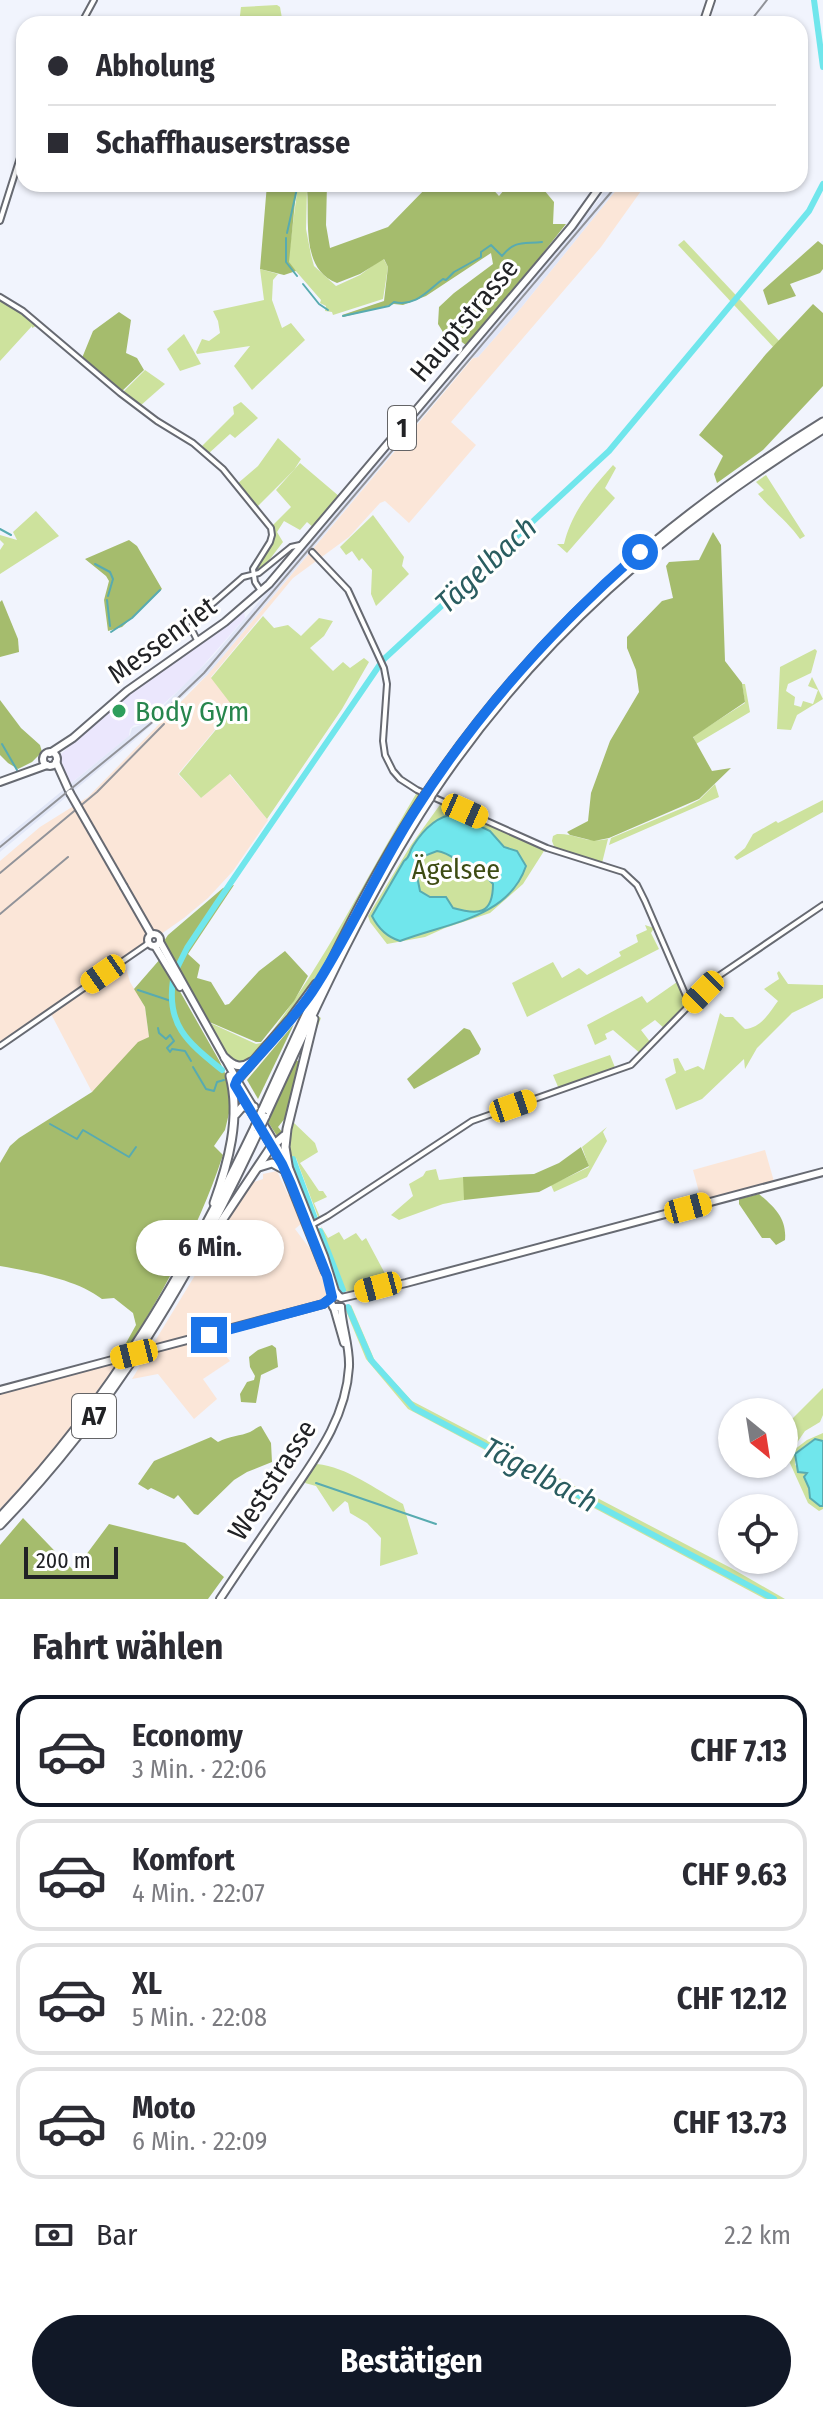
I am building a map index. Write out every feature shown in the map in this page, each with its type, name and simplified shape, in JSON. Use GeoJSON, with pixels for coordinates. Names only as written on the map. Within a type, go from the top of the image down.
{"type":"FeatureCollection","features":[{"type":"Feature","properties":{"kind":"highway","name":"A7"},"geometry":{"type":"LineString","coordinates":[[193,1263],[256,1130],[257,1110],[333,958],[375,878],[470,732],[564,623],[611,578],[703,502],[823,422]]}},
{"type":"Feature","properties":{"kind":"highway","name":"A7"},"geometry":{"type":"LineString","coordinates":[[257,1110],[428,795],[509,692],[600,595],[694,516],[749,476],[823,429]]}},
{"type":"Feature","properties":{"kind":"highway","name":"A7"},"geometry":{"type":"LineString","coordinates":[[202,1235],[222,1176],[234,1116],[234,1080],[302,1005],[333,958]]}},
{"type":"Feature","properties":{"kind":"highway","name":"A7"},"geometry":{"type":"LineString","coordinates":[[286,1168],[286,1134],[308,1042],[327,983]]}},
{"type":"Feature","properties":{"kind":"highway"},"geometry":{"type":"LineString","coordinates":[[225,1058],[231,1064],[241,1066],[256,1058]]}},
{"type":"Feature","properties":{"kind":"highway","name":"A7"},"geometry":{"type":"LineString","coordinates":[[234,1116],[240,1108],[257,1110]]}},
{"type":"Feature","properties":{"kind":"highway","name":"A7"},"geometry":{"type":"LineString","coordinates":[[0,1517],[50,1463],[105,1392],[147,1329],[202,1235],[256,1130]]}},
{"type":"Feature","properties":{"kind":"highway","name":"A7"},"geometry":{"type":"LineString","coordinates":[[0,1525],[48,1473],[102,1405],[153,1331],[271,1143],[281,1140],[286,1134]]}},
{"type":"Feature","properties":{"kind":"highway"},"geometry":{"type":"LineString","coordinates":[[257,1168],[270,1163],[286,1168]]}},
{"type":"Feature","properties":{"kind":"main road","name":"Hauptstrasse"},"geometry":{"type":"LineString","coordinates":[[261,591],[307,541],[530,276],[596,192]]}},
{"type":"Feature","properties":{"kind":"main road","name":"Messenriet"},"geometry":{"type":"LineString","coordinates":[[50,760],[127,691],[198,642],[261,591]]}},
{"type":"Feature","properties":{"kind":"main road","name":"1"},"geometry":{"type":"LineString","coordinates":[[0,782],[50,760]]}},
{"type":"Feature","properties":{"kind":"main road","name":"Weststrasse"},"geometry":{"type":"LineString","coordinates":[[50,760],[151,934],[158,934],[155,944],[225,1058],[234,1080]]}},
{"type":"Feature","properties":{"kind":"main road"},"geometry":{"type":"LineString","coordinates":[[151,934],[148,938],[155,944]]}},
{"type":"Feature","properties":{"kind":"main road","name":"Weststrasse"},"geometry":{"type":"LineString","coordinates":[[175,973],[234,1080],[257,1110],[271,1143],[316,1225],[337,1302],[347,1380],[342,1407],[331,1432],[220,1599]]}},
{"type":"Feature","properties":{"kind":"main road"},"geometry":{"type":"LineString","coordinates":[[0,1390],[823,1172]]}},
{"type":"Feature","properties":{"kind":"main road","name":"Weststrasse"},"geometry":{"type":"LineString","coordinates":[[316,1225],[327,1276],[337,1302]]}},
{"type":"Feature","properties":{"kind":"main road"},"geometry":{"type":"LineString","coordinates":[[332,1281],[347,1294],[406,1283]]}},
{"type":"Feature","properties":{"kind":"main road"},"geometry":{"type":"LineString","coordinates":[[337,1302],[388,1287]]}},
{"type":"Feature","properties":{"kind":"street"},"geometry":{"type":"LineString","coordinates":[[0,221],[16,170]]}},
{"type":"Feature","properties":{"kind":"street"},"geometry":{"type":"LineString","coordinates":[[0,297],[23,311],[148,414],[198,447],[223,469],[268,522],[272,535],[255,563],[253,575],[261,591]]}},
{"type":"Feature","properties":{"kind":"street"},"geometry":{"type":"LineString","coordinates":[[198,642],[192,632],[193,621],[243,577],[261,571],[292,546],[300,545]]}},
{"type":"Feature","properties":{"kind":"street"},"geometry":{"type":"LineString","coordinates":[[312,552],[348,590],[381,662],[387,684],[383,741],[385,755],[393,771],[417,790],[539,845],[615,868],[630,877],[645,901],[690,1005]]}},
{"type":"Feature","properties":{"kind":"street"},"geometry":{"type":"LineString","coordinates":[[316,1225],[472,1121],[631,1065],[723,972],[823,905]]}},
{"type":"Feature","properties":{"kind":"street"},"geometry":{"type":"LineString","coordinates":[[0,1046],[155,944]]}},
{"type":"Feature","properties":{"kind":"shaded area"},"geometry":{"type":"Polygon","coordinates":[[[603,192],[615,192],[520,309],[478,357],[472,358],[208,674],[136,739],[0,852],[0,842],[130,735],[132,728],[141,725],[161,708],[213,656],[603,192]]]}},
{"type":"Feature","properties":{"kind":"shaded area"},"geometry":{"type":"Polygon","coordinates":[[[615,192],[640,192],[601,247],[451,422],[476,445],[409,523],[385,501],[380,503],[349,537],[293,578],[211,677],[234,707],[178,774],[201,798],[229,774],[268,820],[233,871],[208,898],[124,960],[130,982],[145,1007],[149,1037],[92,1092],[50,1012],[0,1046],[0,861],[40,827],[88,797],[208,674],[473,358],[478,357],[615,192]]]}},
{"type":"Feature","properties":{"kind":"shaded area"},"geometry":{"type":"Polygon","coordinates":[[[244,611],[245,618],[191,679],[140,725],[134,725],[129,736],[70,784],[58,762],[61,754],[125,695],[219,632],[244,611]]]}},
{"type":"Feature","properties":{"kind":"shaded area"},"geometry":{"type":"Polygon","coordinates":[[[765,1150],[775,1185],[702,1203],[693,1170],[765,1150]]]}},
{"type":"Feature","properties":{"kind":"shaded area"},"geometry":{"type":"Polygon","coordinates":[[[277,1171],[302,1223],[295,1229],[314,1254],[329,1296],[321,1302],[208,1333],[230,1361],[203,1379],[217,1399],[194,1419],[158,1374],[132,1379],[251,1183],[263,1179],[263,1174],[277,1171]]]}},
{"type":"Feature","properties":{"kind":"shaded area"},"geometry":{"type":"Polygon","coordinates":[[[116,1359],[118,1362],[73,1425],[0,1509],[0,1390],[116,1359]]]}},
{"type":"Feature","properties":{"kind":"green space"},"geometry":{"type":"Polygon","coordinates":[[[277,5],[282,16],[240,16],[241,7],[277,5]]]}},
{"type":"Feature","properties":{"kind":"green space"},"geometry":{"type":"Polygon","coordinates":[[[266,192],[296,192],[289,262],[296,271],[284,275],[260,269],[266,192]]]}},
{"type":"Feature","properties":{"kind":"green space"},"geometry":{"type":"Polygon","coordinates":[[[297,192],[307,192],[306,229],[314,266],[336,286],[360,275],[383,258],[388,267],[383,299],[333,315],[325,311],[326,306],[320,303],[321,300],[288,262],[297,192]]]}},
{"type":"Feature","properties":{"kind":"green space"},"geometry":{"type":"Polygon","coordinates":[[[307,192],[327,192],[326,225],[330,248],[388,227],[422,192],[495,192],[499,196],[502,192],[546,192],[554,202],[553,224],[566,224],[467,346],[458,339],[446,337],[438,324],[439,307],[493,264],[491,253],[426,296],[403,305],[394,304],[343,317],[384,301],[388,267],[384,259],[360,274],[337,283],[317,267],[308,229],[307,192]]]}},
{"type":"Feature","properties":{"kind":"green space"},"geometry":{"type":"Polygon","coordinates":[[[684,240],[782,344],[776,350],[678,245],[684,240]]]}},
{"type":"Feature","properties":{"kind":"green space"},"geometry":{"type":"Polygon","coordinates":[[[818,241],[823,245],[823,269],[820,273],[790,284],[796,296],[768,305],[763,290],[818,241]]]}},
{"type":"Feature","properties":{"kind":"green space"},"geometry":{"type":"Polygon","coordinates":[[[260,269],[278,274],[273,280],[272,300],[282,328],[291,323],[305,340],[252,390],[234,366],[250,346],[196,352],[202,339],[209,341],[220,333],[213,311],[264,300],[260,269]]]}},
{"type":"Feature","properties":{"kind":"green space"},"geometry":{"type":"Polygon","coordinates":[[[0,298],[22,312],[36,326],[32,326],[0,361],[0,298]]]}},
{"type":"Feature","properties":{"kind":"green space"},"geometry":{"type":"Polygon","coordinates":[[[813,304],[823,313],[823,386],[763,450],[717,483],[714,474],[723,456],[699,435],[766,354],[813,304]]]}},
{"type":"Feature","properties":{"kind":"green space"},"geometry":{"type":"Polygon","coordinates":[[[119,312],[131,320],[126,353],[137,358],[144,370],[120,393],[82,358],[93,331],[119,312]]]}},
{"type":"Feature","properties":{"kind":"green space"},"geometry":{"type":"Polygon","coordinates":[[[184,334],[201,364],[180,371],[167,349],[184,334]]]}},
{"type":"Feature","properties":{"kind":"green space"},"geometry":{"type":"Polygon","coordinates":[[[145,370],[165,384],[140,406],[122,393],[145,370]]]}},
{"type":"Feature","properties":{"kind":"green space"},"geometry":{"type":"Polygon","coordinates":[[[241,402],[258,418],[235,438],[230,434],[208,454],[201,447],[234,414],[233,407],[241,402]]]}},
{"type":"Feature","properties":{"kind":"green space"},"geometry":{"type":"Polygon","coordinates":[[[278,438],[301,459],[257,507],[237,484],[258,466],[278,438]]]}},
{"type":"Feature","properties":{"kind":"green space"},"geometry":{"type":"Polygon","coordinates":[[[300,463],[340,497],[314,528],[307,522],[300,530],[284,521],[277,532],[283,542],[258,570],[256,566],[271,544],[272,526],[291,507],[276,490],[300,463]]]}},
{"type":"Feature","properties":{"kind":"green space"},"geometry":{"type":"Polygon","coordinates":[[[613,465],[616,468],[605,488],[615,498],[567,553],[557,544],[564,544],[577,511],[613,465]]]}},
{"type":"Feature","properties":{"kind":"green space"},"geometry":{"type":"Polygon","coordinates":[[[766,475],[805,536],[800,539],[758,494],[764,490],[756,482],[766,475]]]}},
{"type":"Feature","properties":{"kind":"green space"},"geometry":{"type":"Polygon","coordinates":[[[36,511],[59,536],[0,574],[0,550],[4,544],[0,535],[17,540],[13,532],[36,511]]]}},
{"type":"Feature","properties":{"kind":"green space"},"geometry":{"type":"Polygon","coordinates":[[[373,515],[404,557],[402,566],[409,574],[376,606],[371,594],[372,570],[362,558],[359,561],[352,551],[346,555],[340,547],[373,515]]]}},
{"type":"Feature","properties":{"kind":"green space"},"geometry":{"type":"Polygon","coordinates":[[[713,532],[721,545],[725,661],[742,683],[745,702],[693,737],[712,771],[731,768],[699,799],[609,838],[594,841],[570,835],[567,832],[588,821],[591,793],[610,741],[639,692],[627,637],[662,601],[673,598],[666,566],[669,562],[699,560],[713,532]]]}},
{"type":"Feature","properties":{"kind":"green space"},"geometry":{"type":"Polygon","coordinates":[[[129,540],[137,546],[162,589],[122,627],[108,631],[104,600],[109,581],[85,559],[129,540]]]}},
{"type":"Feature","properties":{"kind":"green space"},"geometry":{"type":"Polygon","coordinates":[[[2,600],[18,639],[19,652],[0,657],[0,602],[2,600]]]}},
{"type":"Feature","properties":{"kind":"green space"},"geometry":{"type":"Polygon","coordinates":[[[263,616],[274,628],[288,625],[301,636],[319,618],[333,621],[324,636],[310,648],[333,671],[343,662],[350,668],[364,658],[369,662],[342,709],[267,819],[230,774],[201,798],[179,774],[234,708],[211,678],[263,616]]]}},
{"type":"Feature","properties":{"kind":"green space"},"geometry":{"type":"Polygon","coordinates":[[[815,649],[811,673],[788,684],[786,691],[795,697],[794,705],[801,707],[803,701],[813,704],[818,690],[808,686],[812,677],[823,699],[797,715],[791,730],[777,729],[780,667],[815,649]]]}},
{"type":"Feature","properties":{"kind":"green space"},"geometry":{"type":"Polygon","coordinates":[[[742,684],[745,684],[750,712],[696,744],[693,736],[745,703],[742,684]]]}},
{"type":"Feature","properties":{"kind":"green space"},"geometry":{"type":"Polygon","coordinates":[[[0,700],[21,728],[40,745],[42,752],[18,769],[0,755],[0,700]]]}},
{"type":"Feature","properties":{"kind":"green space"},"geometry":{"type":"Polygon","coordinates":[[[715,784],[719,797],[609,845],[611,838],[699,800],[715,784]]]}},
{"type":"Feature","properties":{"kind":"green space"},"geometry":{"type":"Polygon","coordinates":[[[416,794],[422,794],[389,846],[313,986],[256,1056],[244,1064],[230,1061],[206,1021],[256,1044],[267,1038],[327,949],[416,794]]]}},
{"type":"Feature","properties":{"kind":"green space"},"geometry":{"type":"Polygon","coordinates":[[[823,800],[823,812],[737,860],[734,857],[745,848],[753,834],[823,800]]]}},
{"type":"Feature","properties":{"kind":"green space","name":"Ägelsee"},"geometry":{"type":"Polygon","coordinates":[[[442,802],[535,844],[544,851],[523,884],[490,913],[425,937],[387,944],[368,916],[411,845],[442,802]]]}},
{"type":"Feature","properties":{"kind":"green space"},"geometry":{"type":"Polygon","coordinates":[[[557,834],[593,840],[608,839],[602,863],[555,849],[552,841],[557,834]]]}},
{"type":"Feature","properties":{"kind":"green space"},"geometry":{"type":"Polygon","coordinates":[[[234,885],[188,954],[200,965],[197,978],[211,982],[225,1005],[259,971],[285,951],[308,976],[294,1001],[261,1042],[207,1021],[165,949],[164,941],[168,935],[223,888],[234,885]]]}},
{"type":"Feature","properties":{"kind":"green space"},"geometry":{"type":"Polygon","coordinates":[[[645,925],[654,928],[651,933],[659,949],[527,1017],[512,983],[553,962],[562,978],[579,968],[587,975],[621,956],[619,952],[638,942],[636,935],[647,930],[645,925]]]}},
{"type":"Feature","properties":{"kind":"green space"},"geometry":{"type":"Polygon","coordinates":[[[161,958],[220,1062],[229,1082],[231,1105],[225,1130],[214,1146],[223,1155],[203,1207],[154,1306],[125,1353],[120,1354],[136,1325],[133,1313],[114,1298],[102,1299],[67,1281],[0,1266],[0,1163],[19,1138],[92,1092],[138,1042],[149,1037],[145,1007],[134,989],[161,958]]]}},
{"type":"Feature","properties":{"kind":"green space"},"geometry":{"type":"Polygon","coordinates":[[[779,971],[788,984],[823,985],[823,998],[792,1013],[757,1048],[745,1069],[744,1059],[702,1099],[676,1110],[665,1079],[676,1073],[673,1059],[678,1058],[685,1071],[698,1066],[704,1070],[720,1013],[733,1017],[745,1029],[760,1023],[778,1001],[764,989],[779,979],[779,971]]]}},
{"type":"Feature","properties":{"kind":"green space"},"geometry":{"type":"Polygon","coordinates":[[[677,982],[684,998],[684,1008],[665,1029],[655,1020],[641,1030],[651,1043],[641,1054],[613,1030],[605,1034],[607,1039],[595,1045],[587,1025],[642,996],[647,1003],[677,982]]]}},
{"type":"Feature","properties":{"kind":"green space"},"geometry":{"type":"Polygon","coordinates":[[[318,1016],[321,1018],[293,1122],[315,1143],[318,1152],[300,1163],[319,1191],[327,1197],[314,1203],[320,1217],[318,1217],[296,1158],[289,1160],[287,1139],[318,1016]]]}},
{"type":"Feature","properties":{"kind":"green space"},"geometry":{"type":"Polygon","coordinates":[[[294,1024],[258,1099],[247,1080],[294,1024]]]}},
{"type":"Feature","properties":{"kind":"green space"},"geometry":{"type":"Polygon","coordinates":[[[464,1028],[470,1030],[481,1049],[479,1054],[414,1089],[407,1079],[464,1028]]]}},
{"type":"Feature","properties":{"kind":"green space"},"geometry":{"type":"Polygon","coordinates":[[[610,1055],[616,1070],[559,1089],[553,1075],[610,1055]]]}},
{"type":"Feature","properties":{"kind":"green space"},"geometry":{"type":"Polygon","coordinates":[[[296,1060],[300,1062],[286,1117],[278,1127],[283,1133],[277,1136],[268,1122],[296,1060]]]}},
{"type":"Feature","properties":{"kind":"green space"},"geometry":{"type":"Polygon","coordinates":[[[607,1127],[603,1132],[607,1141],[587,1177],[554,1192],[551,1185],[589,1167],[582,1147],[607,1127]]]}},
{"type":"Feature","properties":{"kind":"green space"},"geometry":{"type":"Polygon","coordinates":[[[581,1147],[589,1166],[539,1192],[464,1200],[463,1177],[534,1174],[559,1163],[581,1147]]]}},
{"type":"Feature","properties":{"kind":"green space"},"geometry":{"type":"Polygon","coordinates":[[[436,1169],[439,1180],[464,1177],[464,1200],[399,1220],[391,1215],[413,1196],[409,1184],[426,1171],[436,1169]]]}},
{"type":"Feature","properties":{"kind":"green space"},"geometry":{"type":"Polygon","coordinates":[[[759,1194],[774,1208],[784,1225],[785,1240],[776,1245],[770,1238],[762,1238],[739,1204],[739,1199],[759,1194]]]}},
{"type":"Feature","properties":{"kind":"green space"},"geometry":{"type":"Polygon","coordinates":[[[321,1226],[328,1238],[339,1232],[344,1240],[356,1233],[362,1241],[366,1238],[390,1283],[345,1291],[321,1226]]]}},
{"type":"Feature","properties":{"kind":"green space"},"geometry":{"type":"Polygon","coordinates":[[[351,1305],[375,1361],[412,1401],[718,1561],[718,1574],[408,1409],[366,1359],[346,1311],[351,1305]]]}},
{"type":"Feature","properties":{"kind":"green space"},"geometry":{"type":"Polygon","coordinates":[[[272,1345],[276,1348],[278,1367],[261,1375],[256,1403],[241,1402],[240,1394],[255,1376],[249,1357],[272,1345]]]}},
{"type":"Feature","properties":{"kind":"green space"},"geometry":{"type":"Polygon","coordinates":[[[823,1388],[820,1422],[805,1431],[798,1441],[798,1413],[823,1388]]]}},
{"type":"Feature","properties":{"kind":"green space"},"geometry":{"type":"Polygon","coordinates":[[[261,1426],[271,1443],[272,1462],[234,1480],[198,1515],[178,1495],[174,1499],[138,1484],[154,1461],[211,1437],[218,1442],[261,1426]]]}},
{"type":"Feature","properties":{"kind":"green space"},"geometry":{"type":"Polygon","coordinates":[[[823,1433],[823,1441],[814,1439],[798,1451],[798,1447],[807,1440],[823,1433]]]}},
{"type":"Feature","properties":{"kind":"green space"},"geometry":{"type":"Polygon","coordinates":[[[317,1464],[350,1474],[403,1504],[418,1554],[380,1566],[381,1538],[367,1523],[350,1513],[348,1503],[345,1501],[333,1512],[316,1486],[305,1483],[308,1472],[317,1464]]]}},
{"type":"Feature","properties":{"kind":"green space"},"geometry":{"type":"Polygon","coordinates":[[[798,1467],[807,1473],[811,1498],[823,1509],[819,1511],[808,1503],[797,1478],[798,1467]]]}},
{"type":"Feature","properties":{"kind":"green space"},"geometry":{"type":"Polygon","coordinates":[[[23,1518],[74,1571],[109,1524],[185,1543],[224,1577],[208,1599],[0,1599],[0,1545],[23,1518]]]}},
{"type":"Feature","properties":{"kind":"green space"},"geometry":{"type":"Polygon","coordinates":[[[718,1574],[741,1574],[785,1599],[765,1599],[718,1574]]]}},
{"type":"Feature","properties":{"kind":"water","name":"Ägelsee"},"geometry":{"type":"Polygon","coordinates":[[[455,814],[490,831],[504,847],[517,851],[526,866],[505,898],[474,917],[400,941],[395,939],[383,932],[372,916],[417,840],[431,825],[455,814]],[[437,851],[424,856],[415,866],[420,891],[430,897],[446,897],[453,908],[477,912],[487,907],[493,884],[483,875],[437,851]]]}},
{"type":"Feature","properties":{"kind":"water"},"geometry":{"type":"Polygon","coordinates":[[[815,1439],[823,1441],[823,1506],[810,1498],[804,1477],[807,1473],[798,1472],[798,1452],[815,1439]]]}},
{"type":"Feature","properties":{"kind":"waterway","name":"Tägelbach"},"geometry":{"type":"LineString","coordinates":[[814,0],[823,67]]}},
{"type":"Feature","properties":{"kind":"waterway","name":"Tägelbach"},"geometry":{"type":"LineString","coordinates":[[177,968],[217,903],[383,660],[609,451],[809,211],[823,184]]}},
{"type":"Feature","properties":{"kind":"waterway"},"geometry":{"type":"LineString","coordinates":[[287,233],[296,192]]}},
{"type":"Feature","properties":{"kind":"waterway"},"geometry":{"type":"LineString","coordinates":[[286,238],[286,262],[297,276]]}},
{"type":"Feature","properties":{"kind":"waterway"},"geometry":{"type":"LineString","coordinates":[[343,316],[389,306],[394,302],[415,300],[481,257],[481,252],[491,245],[502,256],[515,245],[542,242]]}},
{"type":"Feature","properties":{"kind":"waterway"},"geometry":{"type":"LineString","coordinates":[[303,284],[328,310]]}},
{"type":"Feature","properties":{"kind":"waterway"},"geometry":{"type":"LineString","coordinates":[[0,529],[11,535]]}},
{"type":"Feature","properties":{"kind":"waterway"},"geometry":{"type":"LineString","coordinates":[[95,564],[110,572],[113,579],[108,596]]}},
{"type":"Feature","properties":{"kind":"waterway"},"geometry":{"type":"LineString","coordinates":[[111,632],[132,618],[160,590]]}},
{"type":"Feature","properties":{"kind":"waterway"},"geometry":{"type":"LineString","coordinates":[[107,600],[110,626]]}},
{"type":"Feature","properties":{"kind":"waterway"},"geometry":{"type":"LineString","coordinates":[[2,744],[17,770]]}},
{"type":"Feature","properties":{"kind":"waterway","name":"Tägelbach"},"geometry":{"type":"LineString","coordinates":[[173,980],[173,1010],[182,1032],[222,1070]]}},
{"type":"Feature","properties":{"kind":"waterway"},"geometry":{"type":"LineString","coordinates":[[138,990],[171,1001]]}},
{"type":"Feature","properties":{"kind":"waterway"},"geometry":{"type":"LineString","coordinates":[[158,1028],[166,1039],[170,1035],[174,1041],[167,1048],[170,1052],[172,1049],[185,1051],[191,1061]]}},
{"type":"Feature","properties":{"kind":"waterway"},"geometry":{"type":"LineString","coordinates":[[193,1067],[206,1089],[214,1091],[217,1082],[224,1080]]}},
{"type":"Feature","properties":{"kind":"waterway"},"geometry":{"type":"LineString","coordinates":[[50,1124],[77,1139],[83,1130],[129,1157],[136,1147]]}},
{"type":"Feature","properties":{"kind":"waterway","name":"Tägelbach"},"geometry":{"type":"LineString","coordinates":[[293,1159],[315,1219]]}},
{"type":"Feature","properties":{"kind":"waterway","name":"Tägelbach"},"geometry":{"type":"LineString","coordinates":[[320,1231],[343,1290]]}},
{"type":"Feature","properties":{"kind":"waterway","name":"Tägelbach"},"geometry":{"type":"LineString","coordinates":[[348,1307],[371,1360],[414,1408],[774,1599]]}},
{"type":"Feature","properties":{"kind":"waterway"},"geometry":{"type":"LineString","coordinates":[[316,1483],[436,1524]]}},
{"type":"Feature","properties":{"kind":"railway"},"geometry":{"type":"LineString","coordinates":[[754,16],[767,0]]}},
{"type":"Feature","properties":{"kind":"railway"},"geometry":{"type":"LineString","coordinates":[[0,847],[155,720],[204,673],[611,192]]}},
{"type":"Feature","properties":{"kind":"railway"},"geometry":{"type":"LineString","coordinates":[[0,873],[97,792],[164,724]]}},
{"type":"Feature","properties":{"kind":"railway"},"geometry":{"type":"LineString","coordinates":[[0,914],[68,857]]}},
{"type":"Feature","properties":{"kind":"place","name":"Body Gym"},"geometry":{"type":"Point","coordinates":[119,711]}},
{"type":"Feature","properties":{"kind":"route"},"geometry":{"type":"LineString","coordinates":[[209,1335],[323,1304],[332,1297],[327,1276],[291,1184],[235,1085],[237,1080],[312,991],[403,830],[470,732],[540,648],[640,552]]}}]}
